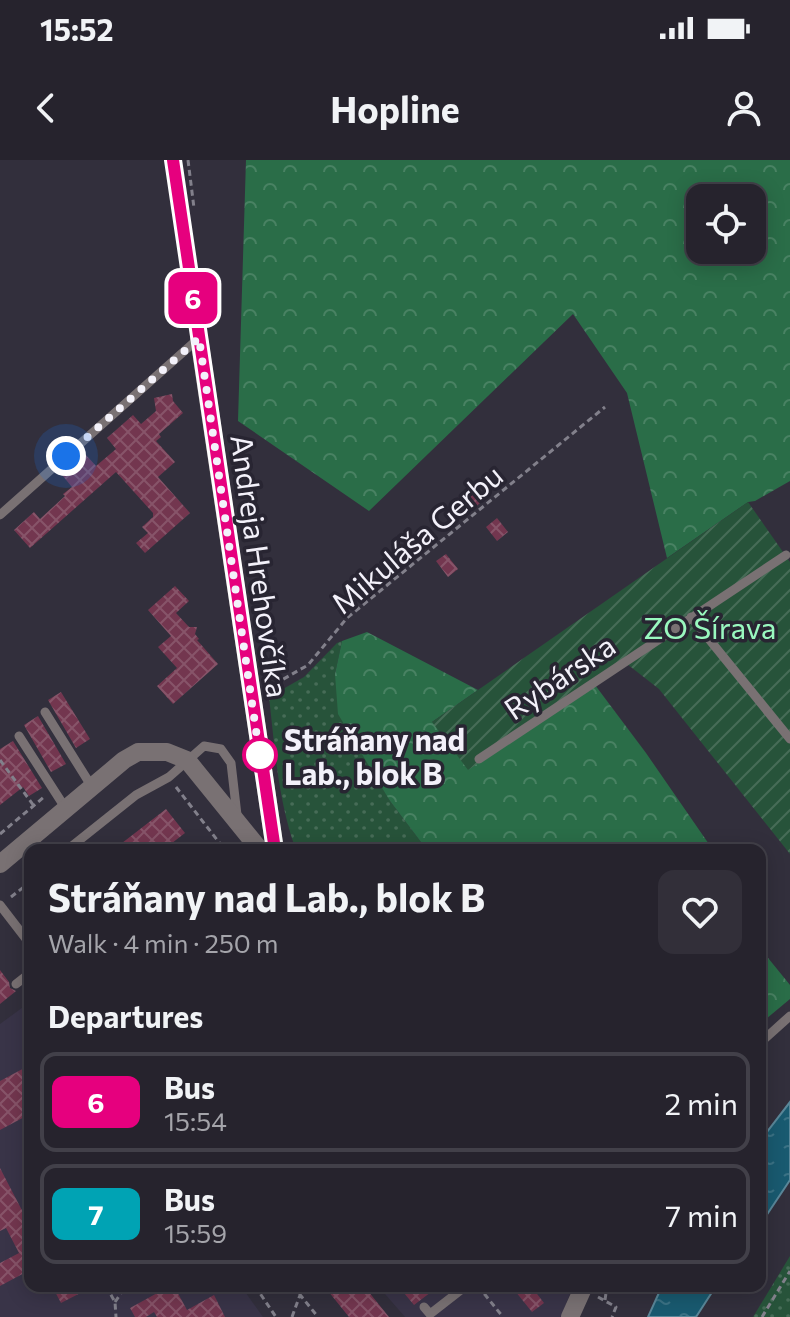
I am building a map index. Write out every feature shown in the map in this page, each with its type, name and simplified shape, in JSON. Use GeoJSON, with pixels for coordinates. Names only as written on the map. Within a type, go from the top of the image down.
{"type":"FeatureCollection","features":[{"type":"Feature","properties":{"kind":"street","name":"Andreja Hrehovčíka"},"geometry":{"type":"LineString","coordinates":[[199,338],[274,844]]}},
{"type":"Feature","properties":{"kind":"street"},"geometry":{"type":"LineString","coordinates":[[0,864],[124,760],[138,752],[167,752],[187,760],[255,844]]}},
{"type":"Feature","properties":{"kind":"street"},"geometry":{"type":"LineString","coordinates":[[570,1317],[581,1292]]}},
{"type":"Feature","properties":{"kind":"lane","name":"Andreja Hrehovčíka"},"geometry":{"type":"LineString","coordinates":[[173,160],[199,338]]}},
{"type":"Feature","properties":{"kind":"lane"},"geometry":{"type":"LineString","coordinates":[[0,515],[199,338]]}},
{"type":"Feature","properties":{"kind":"lane","name":"Rybárska"},"geometry":{"type":"LineString","coordinates":[[479,759],[786,555]]}},
{"type":"Feature","properties":{"kind":"lane"},"geometry":{"type":"LineString","coordinates":[[691,617],[790,739]]}},
{"type":"Feature","properties":{"kind":"lane"},"geometry":{"type":"LineString","coordinates":[[45,712],[92,787]]}},
{"type":"Feature","properties":{"kind":"lane"},"geometry":{"type":"LineString","coordinates":[[19,736],[66,809]]}},
{"type":"Feature","properties":{"kind":"lane"},"geometry":{"type":"LineString","coordinates":[[75,844],[136,795],[169,777],[198,750],[210,745],[221,749],[231,763],[238,823]]}},
{"type":"Feature","properties":{"kind":"lane"},"geometry":{"type":"LineString","coordinates":[[4,901],[24,934]]}},
{"type":"Feature","properties":{"kind":"lane"},"geometry":{"type":"LineString","coordinates":[[16,984],[24,978]]}},
{"type":"Feature","properties":{"kind":"lane"},"geometry":{"type":"LineString","coordinates":[[766,1038],[790,1016]]}},
{"type":"Feature","properties":{"kind":"lane"},"geometry":{"type":"LineString","coordinates":[[424,1307],[430,1314],[458,1292]]}},
{"type":"Feature","properties":{"kind":"path","name":"Mikuláša Gerbu"},"geometry":{"type":"LineString","coordinates":[[252,697],[308,665],[347,618],[605,407]]}},
{"type":"Feature","properties":{"kind":"path"},"geometry":{"type":"LineString","coordinates":[[0,760],[34,806]]}},
{"type":"Feature","properties":{"kind":"path"},"geometry":{"type":"LineString","coordinates":[[169,777],[220,844]]}},
{"type":"Feature","properties":{"kind":"path"},"geometry":{"type":"LineString","coordinates":[[0,834],[53,790]]}},
{"type":"Feature","properties":{"kind":"path"},"geometry":{"type":"LineString","coordinates":[[4,901],[24,886]]}},
{"type":"Feature","properties":{"kind":"path"},"geometry":{"type":"LineString","coordinates":[[762,1317],[790,1271]]}},
{"type":"Feature","properties":{"kind":"path"},"geometry":{"type":"LineString","coordinates":[[109,1292],[115,1302],[116,1317]]}},
{"type":"Feature","properties":{"kind":"path"},"geometry":{"type":"LineString","coordinates":[[115,1302],[122,1292]]}},
{"type":"Feature","properties":{"kind":"path"},"geometry":{"type":"LineString","coordinates":[[259,1292],[276,1317]]}},
{"type":"Feature","properties":{"kind":"path"},"geometry":{"type":"LineString","coordinates":[[298,1292],[318,1317]]}},
{"type":"Feature","properties":{"kind":"path"},"geometry":{"type":"LineString","coordinates":[[483,1292],[503,1317]]}},
{"type":"Feature","properties":{"kind":"path"},"geometry":{"type":"LineString","coordinates":[[590,1292],[616,1307],[612,1317]]}},
{"type":"Feature","properties":{"kind":"path"},"geometry":{"type":"LineString","coordinates":[[605,1300],[606,1292]]}},
{"type":"Feature","properties":{"kind":"path"},"geometry":{"type":"LineString","coordinates":[[292,1317],[300,1295]]}},
{"type":"Feature","properties":{"kind":"shaded area"},"geometry":{"type":"Polygon","coordinates":[[[24,1006],[24,1292],[245,1292],[263,1317],[0,1317],[0,1024],[24,1006]]]}},
{"type":"Feature","properties":{"kind":"shaded area"},"geometry":{"type":"Polygon","coordinates":[[[571,1292],[561,1317],[405,1317],[385,1294],[571,1292]]]}},
{"type":"Feature","properties":{"kind":"green space"},"geometry":{"type":"Polygon","coordinates":[[[246,160],[790,160],[790,481],[748,502],[667,558],[627,393],[573,314],[369,511],[238,421],[246,160]]]}},
{"type":"Feature","properties":{"kind":"green space","name":"ZO Šírava"},"geometry":{"type":"Polygon","coordinates":[[[748,502],[790,562],[790,854],[659,689],[627,664],[468,770],[432,722],[748,502]]]}},
{"type":"Feature","properties":{"kind":"green space"},"geometry":{"type":"Polygon","coordinates":[[[367,632],[478,690],[432,722],[595,685],[709,844],[422,844],[390,801],[338,714],[335,674],[342,641],[367,632]]]}},
{"type":"Feature","properties":{"kind":"green space"},"geometry":{"type":"Polygon","coordinates":[[[342,641],[335,674],[390,801],[422,844],[294,844],[281,794],[269,697],[304,677],[342,641]]]}},
{"type":"Feature","properties":{"kind":"green space"},"geometry":{"type":"Polygon","coordinates":[[[766,955],[790,985],[790,999],[766,1019],[766,955]]]}},
{"type":"Feature","properties":{"kind":"green space"},"geometry":{"type":"Polygon","coordinates":[[[790,1256],[790,1317],[753,1317],[790,1256]]]}},
{"type":"Feature","properties":{"kind":"water"},"geometry":{"type":"Polygon","coordinates":[[[790,1102],[790,1180],[766,1216],[766,1133],[790,1102]]]}},
{"type":"Feature","properties":{"kind":"water"},"geometry":{"type":"Polygon","coordinates":[[[659,1292],[712,1292],[696,1317],[648,1317],[659,1292]]]}},
{"type":"Feature","properties":{"kind":"building"},"geometry":{"type":"Polygon","coordinates":[[[172,394],[173,401],[183,413],[159,434],[161,437],[156,441],[175,462],[158,477],[190,513],[145,553],[136,543],[148,533],[142,527],[153,517],[153,513],[116,472],[30,548],[14,530],[34,512],[40,519],[65,496],[63,494],[72,487],[62,475],[85,454],[96,466],[116,449],[107,438],[133,415],[141,424],[156,411],[154,398],[172,394]]]}},
{"type":"Feature","properties":{"kind":"building"},"geometry":{"type":"Polygon","coordinates":[[[469,489],[480,503],[470,512],[458,498],[469,489]]]}},
{"type":"Feature","properties":{"kind":"building"},"geometry":{"type":"Polygon","coordinates":[[[497,518],[508,532],[497,541],[486,527],[497,518]]]}},
{"type":"Feature","properties":{"kind":"building"},"geometry":{"type":"Polygon","coordinates":[[[446,554],[458,569],[448,577],[436,561],[446,554]]]}},
{"type":"Feature","properties":{"kind":"building"},"geometry":{"type":"Polygon","coordinates":[[[175,586],[189,601],[176,613],[189,627],[197,627],[197,640],[218,664],[173,704],[157,686],[177,668],[158,647],[171,636],[148,610],[175,586]]]}},
{"type":"Feature","properties":{"kind":"building"},"geometry":{"type":"Polygon","coordinates":[[[61,692],[90,739],[76,748],[48,700],[61,692]]]}},
{"type":"Feature","properties":{"kind":"building"},"geometry":{"type":"Polygon","coordinates":[[[38,716],[66,764],[51,772],[24,725],[38,716]]]}},
{"type":"Feature","properties":{"kind":"building"},"geometry":{"type":"Polygon","coordinates":[[[13,741],[42,788],[29,796],[23,787],[0,805],[0,749],[13,741]]]}},
{"type":"Feature","properties":{"kind":"building"},"geometry":{"type":"Polygon","coordinates":[[[166,809],[185,833],[171,844],[121,844],[166,809]]]}},
{"type":"Feature","properties":{"kind":"building"},"geometry":{"type":"Polygon","coordinates":[[[0,970],[10,988],[16,991],[0,1004],[0,970]]]}},
{"type":"Feature","properties":{"kind":"building"},"geometry":{"type":"Polygon","coordinates":[[[24,1068],[24,1117],[0,1130],[0,1081],[24,1068]]]}},
{"type":"Feature","properties":{"kind":"building"},"geometry":{"type":"Polygon","coordinates":[[[0,1168],[24,1214],[24,1273],[0,1286],[0,1263],[19,1253],[6,1228],[0,1231],[0,1168]]]}},
{"type":"Feature","properties":{"kind":"building"},"geometry":{"type":"Polygon","coordinates":[[[55,1292],[82,1292],[61,1303],[55,1292]]]}},
{"type":"Feature","properties":{"kind":"building"},"geometry":{"type":"Polygon","coordinates":[[[159,1292],[177,1292],[187,1310],[214,1295],[225,1317],[157,1317],[154,1312],[146,1317],[135,1317],[130,1308],[159,1292]]]}},
{"type":"Feature","properties":{"kind":"building"},"geometry":{"type":"Polygon","coordinates":[[[329,1292],[369,1292],[389,1317],[349,1317],[329,1292]]]}},
{"type":"Feature","properties":{"kind":"building"},"geometry":{"type":"Polygon","coordinates":[[[405,1292],[431,1292],[414,1305],[405,1292]]]}},
{"type":"Feature","properties":{"kind":"building"},"geometry":{"type":"Polygon","coordinates":[[[516,1292],[536,1292],[544,1303],[532,1312],[516,1292]]]}},
{"type":"Feature","properties":{"kind":"bus line","name":"6"},"geometry":{"type":"LineString","coordinates":[[173,160],[274,844]]}},
{"type":"Feature","properties":{"kind":"place","name":"Stráňany nad Lab., blok B"},"geometry":{"type":"Point","coordinates":[260,755]}},
{"type":"Feature","properties":{"kind":"route"},"geometry":{"type":"LineString","coordinates":[[66,456],[199,338],[260,758],[260,755]]}}]}
